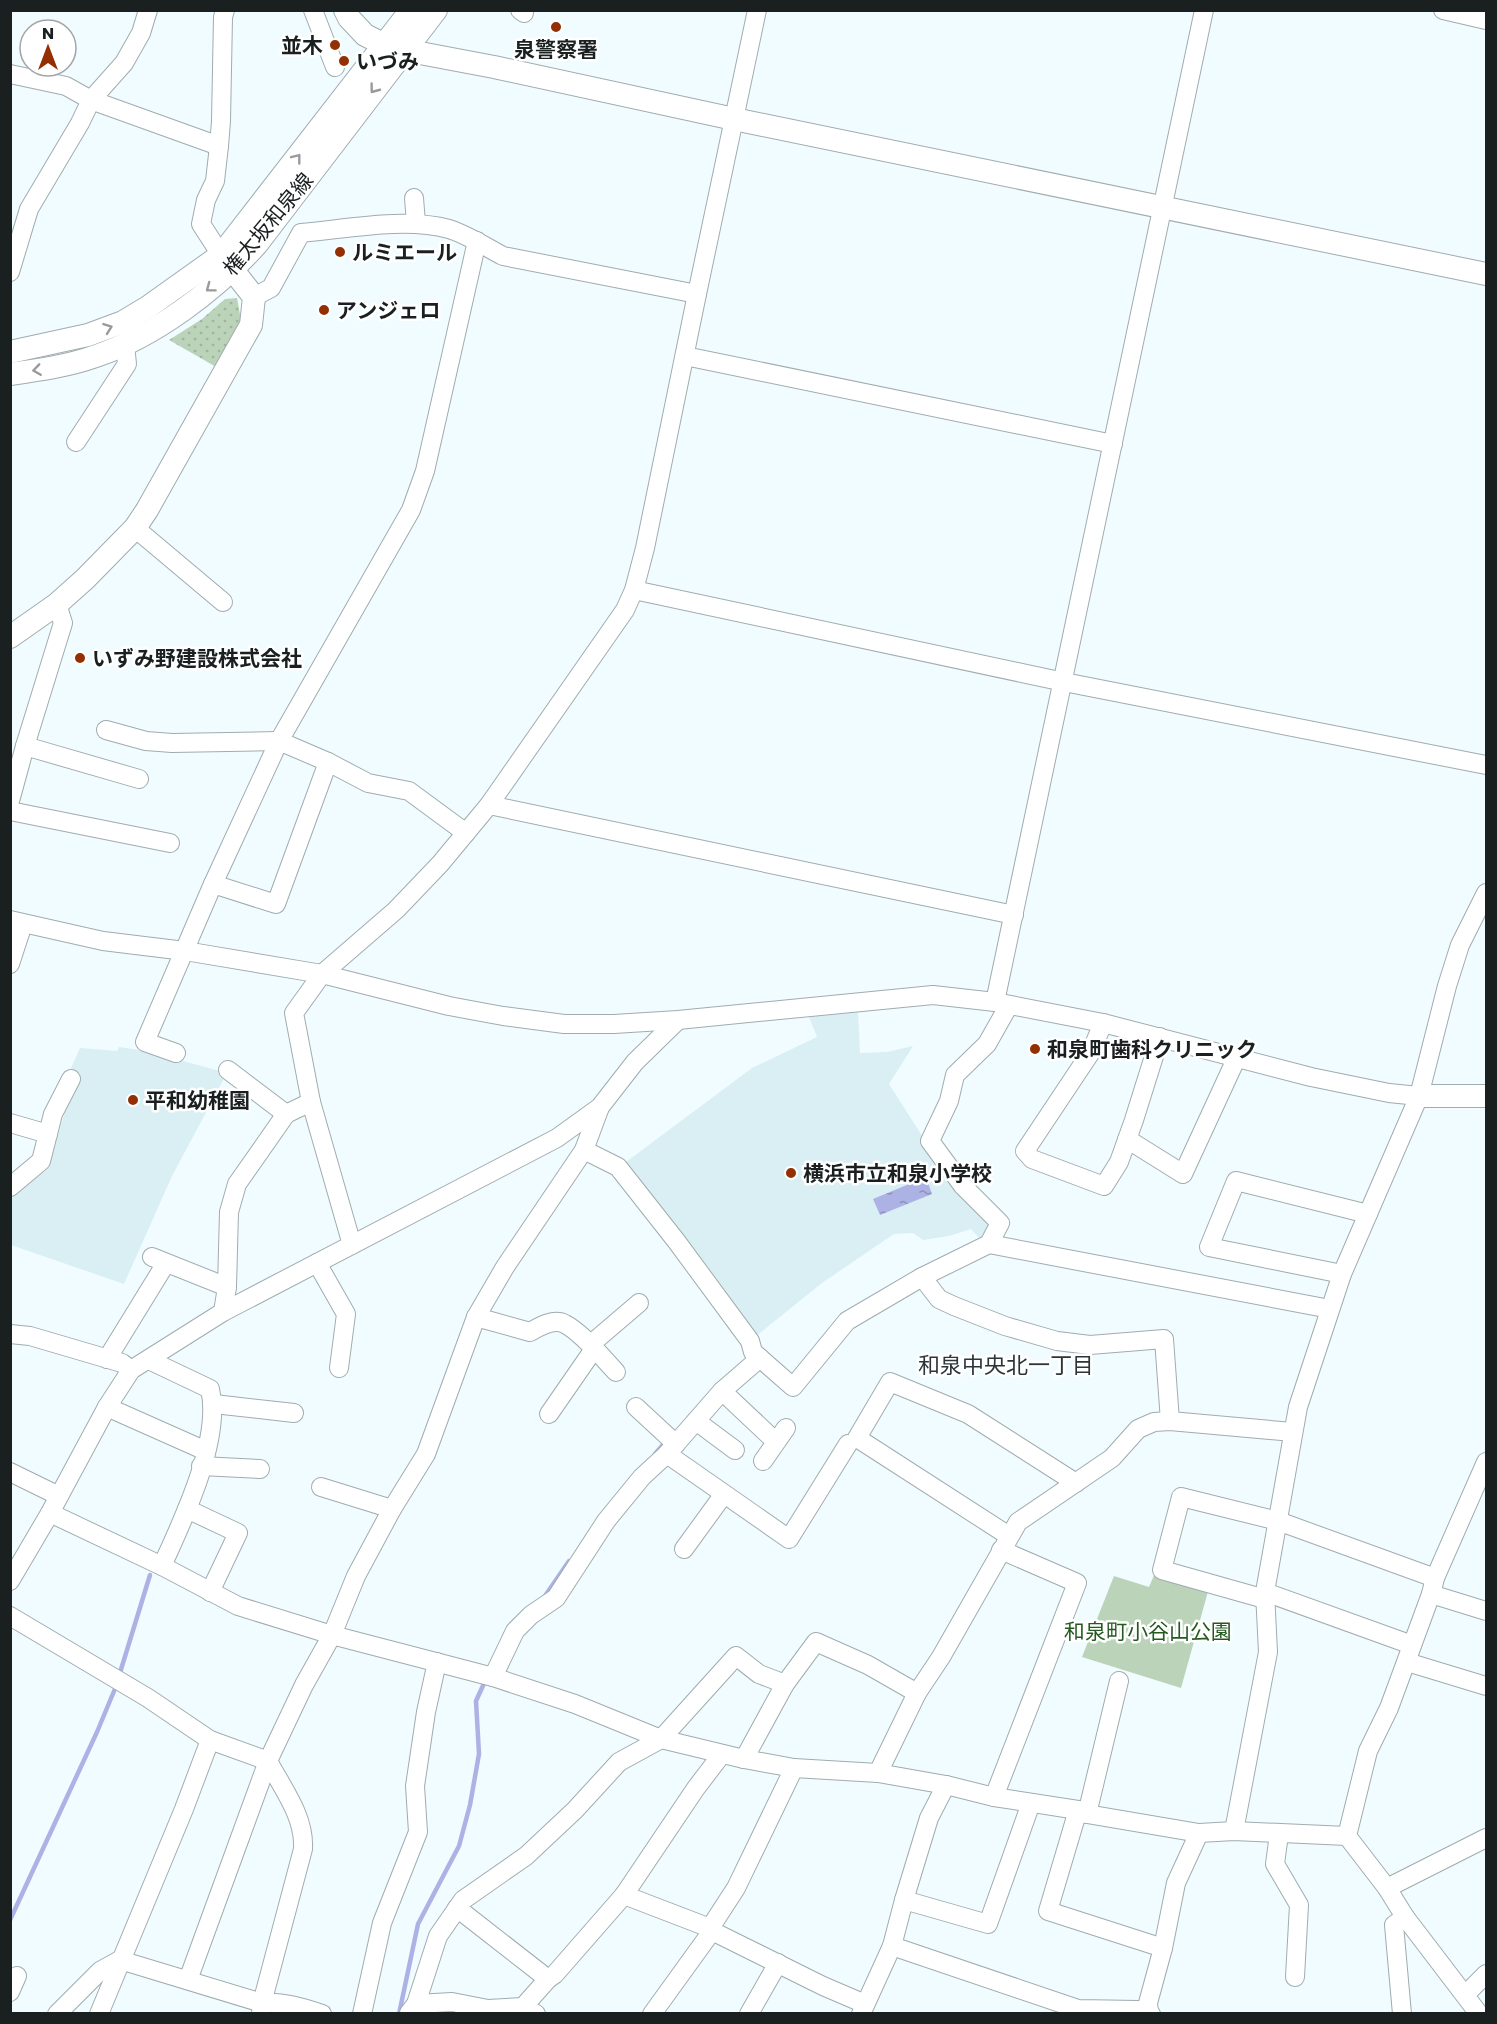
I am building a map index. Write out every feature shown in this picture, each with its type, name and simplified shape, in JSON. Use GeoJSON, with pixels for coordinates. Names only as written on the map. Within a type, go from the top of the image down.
{"type":"FeatureCollection","features":[{"type":"Feature","properties":{"kind":"street"},"geometry":{"type":"LineString","coordinates":[[10,272],[29,209],[80,123],[91,100],[123,63],[141,33],[148,10]]}},
{"type":"Feature","properties":{"kind":"street"},"geometry":{"type":"LineString","coordinates":[[10,637],[57,604],[135,528],[251,325],[254,297],[201,224],[206,200],[215,181],[219,146],[225,10]]}},
{"type":"Feature","properties":{"kind":"street"},"geometry":{"type":"LineString","coordinates":[[314,10],[335,67]]}},
{"type":"Feature","properties":{"kind":"street"},"geometry":{"type":"LineString","coordinates":[[345,10],[349,18],[365,35],[394,47],[1486,274]]}},
{"type":"Feature","properties":{"kind":"street","name":"権太坂和泉線"},"geometry":{"type":"LineString","coordinates":[[10,352],[87,335],[123,322],[257,244],[394,47],[411,10]]}},
{"type":"Feature","properties":{"kind":"street","name":"権太坂和泉線"},"geometry":{"type":"LineString","coordinates":[[394,47],[436,10]]}},
{"type":"Feature","properties":{"kind":"street"},"geometry":{"type":"LineString","coordinates":[[352,1245],[311,1102],[294,1013],[322,974],[396,910],[440,864],[489,805],[625,610],[634,590],[645,548],[758,10]]}},
{"type":"Feature","properties":{"kind":"street"},"geometry":{"type":"LineString","coordinates":[[584,1150],[618,1167],[750,1341],[753,1352],[793,1387],[847,1321],[988,1244],[1000,1223],[963,1186],[930,1141],[949,1101],[955,1075],[987,1044],[1002,1004],[1014,915],[1161,206],[1204,10]]}},
{"type":"Feature","properties":{"kind":"street"},"geometry":{"type":"LineString","coordinates":[[1443,10],[1486,20]]}},
{"type":"Feature","properties":{"kind":"street"},"geometry":{"type":"LineString","coordinates":[[10,74],[66,86],[91,100],[219,146]]}},
{"type":"Feature","properties":{"kind":"street"},"geometry":{"type":"LineString","coordinates":[[414,198],[416,224]]}},
{"type":"Feature","properties":{"kind":"street"},"geometry":{"type":"LineString","coordinates":[[254,297],[271,288],[301,233],[416,224],[450,230],[477,241],[503,256],[697,294]]}},
{"type":"Feature","properties":{"kind":"street"},"geometry":{"type":"LineString","coordinates":[[176,1053],[145,1042],[213,884],[279,741],[411,510],[425,471],[477,241]]}},
{"type":"Feature","properties":{"kind":"street","name":"権太坂和泉線"},"geometry":{"type":"LineString","coordinates":[[10,374],[53,368],[125,345],[161,325],[227,262]]}},
{"type":"Feature","properties":{"kind":"street"},"geometry":{"type":"LineString","coordinates":[[76,442],[127,364],[125,345]]}},
{"type":"Feature","properties":{"kind":"street"},"geometry":{"type":"LineString","coordinates":[[685,356],[1113,444]]}},
{"type":"Feature","properties":{"kind":"street"},"geometry":{"type":"LineString","coordinates":[[135,528],[223,602]]}},
{"type":"Feature","properties":{"kind":"street"},"geometry":{"type":"LineString","coordinates":[[634,590],[1064,682],[1486,765]]}},
{"type":"Feature","properties":{"kind":"street"},"geometry":{"type":"LineString","coordinates":[[10,801],[63,623],[57,604]]}},
{"type":"Feature","properties":{"kind":"street"},"geometry":{"type":"LineString","coordinates":[[106,730],[155,742],[279,741],[328,762],[368,783],[409,792],[466,833]]}},
{"type":"Feature","properties":{"kind":"street"},"geometry":{"type":"LineString","coordinates":[[25,747],[139,778]]}},
{"type":"Feature","properties":{"kind":"street"},"geometry":{"type":"LineString","coordinates":[[213,884],[276,904],[328,762]]}},
{"type":"Feature","properties":{"kind":"street"},"geometry":{"type":"LineString","coordinates":[[489,805],[1014,915]]}},
{"type":"Feature","properties":{"kind":"street"},"geometry":{"type":"LineString","coordinates":[[10,811],[170,843]]}},
{"type":"Feature","properties":{"kind":"street"},"geometry":{"type":"LineString","coordinates":[[1234,1831],[1268,1652],[1265,1595],[1298,1407],[1342,1274],[1419,1096],[1446,986],[1461,945],[1486,893]]}},
{"type":"Feature","properties":{"kind":"street"},"geometry":{"type":"LineString","coordinates":[[10,964],[17,922],[103,941],[185,951],[322,974],[449,1006],[554,1023],[615,1024],[678,1020],[933,995],[1002,1004],[1103,1023],[1311,1077],[1389,1093],[1419,1096],[1486,1096]]}},
{"type":"Feature","properties":{"kind":"street"},"geometry":{"type":"LineString","coordinates":[[10,1581],[50,1513],[107,1407],[131,1370],[223,1312],[557,1138],[600,1107],[635,1062],[678,1020]]}},
{"type":"Feature","properties":{"kind":"street"},"geometry":{"type":"LineString","coordinates":[[1103,1023],[1086,1060],[1025,1151],[1032,1159],[1104,1186],[1119,1162],[1160,1037]]}},
{"type":"Feature","properties":{"kind":"street"},"geometry":{"type":"LineString","coordinates":[[1127,1139],[1183,1173],[1237,1057]]}},
{"type":"Feature","properties":{"kind":"street"},"geometry":{"type":"LineString","coordinates":[[228,1070],[286,1114]]}},
{"type":"Feature","properties":{"kind":"street"},"geometry":{"type":"LineString","coordinates":[[10,1187],[41,1161],[53,1113],[71,1079]]}},
{"type":"Feature","properties":{"kind":"street"},"geometry":{"type":"LineString","coordinates":[[223,1312],[227,1287],[229,1212],[237,1184],[286,1114],[311,1102]]}},
{"type":"Feature","properties":{"kind":"street"},"geometry":{"type":"LineString","coordinates":[[188,1980],[268,1761],[304,1685],[332,1635],[356,1576],[392,1509],[426,1454],[476,1317],[505,1267],[584,1150],[600,1107]]}},
{"type":"Feature","properties":{"kind":"street"},"geometry":{"type":"LineString","coordinates":[[10,1123],[48,1134]]}},
{"type":"Feature","properties":{"kind":"street"},"geometry":{"type":"LineString","coordinates":[[1342,1274],[1209,1248],[1236,1181],[1368,1214]]}},
{"type":"Feature","properties":{"kind":"street"},"geometry":{"type":"LineString","coordinates":[[988,1244],[1330,1309]]}},
{"type":"Feature","properties":{"kind":"street"},"geometry":{"type":"LineString","coordinates":[[107,1359],[159,1260],[227,1287]]}},
{"type":"Feature","properties":{"kind":"street"},"geometry":{"type":"LineString","coordinates":[[317,1263],[346,1314],[339,1368]]}},
{"type":"Feature","properties":{"kind":"street"},"geometry":{"type":"LineString","coordinates":[[922,1278],[939,1299],[1005,1326],[1057,1341],[1090,1345],[1164,1339],[1170,1420]]}},
{"type":"Feature","properties":{"kind":"street"},"geometry":{"type":"LineString","coordinates":[[549,1414],[593,1347],[639,1303]]}},
{"type":"Feature","properties":{"kind":"street"},"geometry":{"type":"LineString","coordinates":[[476,1317],[530,1332],[544,1323],[564,1323],[593,1347],[616,1372]]}},
{"type":"Feature","properties":{"kind":"street"},"geometry":{"type":"LineString","coordinates":[[10,1334],[30,1336],[122,1363],[131,1370]]}},
{"type":"Feature","properties":{"kind":"street"},"geometry":{"type":"LineString","coordinates":[[487,1676],[514,1631],[531,1615],[556,1598],[606,1521],[669,1442],[696,1421],[722,1391],[760,1358]]}},
{"type":"Feature","properties":{"kind":"street"},"geometry":{"type":"LineString","coordinates":[[149,1360],[210,1389],[214,1404],[204,1458],[187,1509],[162,1566]]}},
{"type":"Feature","properties":{"kind":"street"},"geometry":{"type":"LineString","coordinates":[[994,1797],[1077,1583],[1005,1543],[857,1438],[890,1382],[968,1414],[1076,1483]]}},
{"type":"Feature","properties":{"kind":"street"},"geometry":{"type":"LineString","coordinates":[[722,1391],[781,1434],[763,1461]]}},
{"type":"Feature","properties":{"kind":"street"},"geometry":{"type":"LineString","coordinates":[[214,1404],[294,1413]]}},
{"type":"Feature","properties":{"kind":"street"},"geometry":{"type":"LineString","coordinates":[[107,1407],[204,1458],[260,1469]]}},
{"type":"Feature","properties":{"kind":"street"},"geometry":{"type":"LineString","coordinates":[[636,1407],[724,1494],[789,1539],[848,1444]]}},
{"type":"Feature","properties":{"kind":"street"},"geometry":{"type":"LineString","coordinates":[[878,1773],[917,1693],[941,1657],[1018,1522],[1112,1458],[1138,1429],[1154,1422],[1170,1420],[1293,1432]]}},
{"type":"Feature","properties":{"kind":"street"},"geometry":{"type":"LineString","coordinates":[[696,1421],[735,1450]]}},
{"type":"Feature","properties":{"kind":"street"},"geometry":{"type":"LineString","coordinates":[[1347,1836],[1368,1751],[1389,1708],[1433,1586],[1486,1462]]}},
{"type":"Feature","properties":{"kind":"street"},"geometry":{"type":"LineString","coordinates":[[10,1472],[59,1496]]}},
{"type":"Feature","properties":{"kind":"street"},"geometry":{"type":"LineString","coordinates":[[321,1487],[392,1509]]}},
{"type":"Feature","properties":{"kind":"street"},"geometry":{"type":"LineString","coordinates":[[684,1549],[724,1494]]}},
{"type":"Feature","properties":{"kind":"street"},"geometry":{"type":"LineString","coordinates":[[1486,1611],[1433,1586],[1278,1521],[1181,1497],[1162,1570],[1265,1595],[1486,1686]]}},
{"type":"Feature","properties":{"kind":"street"},"geometry":{"type":"LineString","coordinates":[[187,1509],[238,1533],[210,1592]]}},
{"type":"Feature","properties":{"kind":"street"},"geometry":{"type":"LineString","coordinates":[[50,1513],[162,1566],[238,1606],[332,1635],[487,1676],[575,1704],[661,1739],[744,1759],[794,1768],[878,1773],[946,1785],[994,1797],[1199,1833],[1234,1831],[1347,1836]]}},
{"type":"Feature","properties":{"kind":"street"},"geometry":{"type":"LineString","coordinates":[[10,1616],[148,1698],[210,1740],[268,1761],[299,1818],[304,1834],[303,1849],[262,2008]]}},
{"type":"Feature","properties":{"kind":"street"},"geometry":{"type":"LineString","coordinates":[[744,1759],[785,1684],[816,1642],[868,1665],[917,1693]]}},
{"type":"Feature","properties":{"kind":"street"},"geometry":{"type":"LineString","coordinates":[[722,1754],[696,1788],[624,1895],[555,1974],[548,1979],[529,2010],[412,2009],[438,1936],[463,1900],[526,1856],[575,1810],[619,1762],[661,1739],[736,1656],[759,1674],[785,1684]]}},
{"type":"Feature","properties":{"kind":"street"},"geometry":{"type":"LineString","coordinates":[[362,2013],[382,1923],[418,1832],[415,1786],[426,1712],[438,1662]]}},
{"type":"Feature","properties":{"kind":"street"},"geometry":{"type":"LineString","coordinates":[[1119,1681],[1083,1812],[1048,1911],[1163,1948]]}},
{"type":"Feature","properties":{"kind":"street"},"geometry":{"type":"LineString","coordinates":[[99,2013],[184,1809],[210,1740]]}},
{"type":"Feature","properties":{"kind":"street"},"geometry":{"type":"LineString","coordinates":[[652,2013],[711,1930],[736,1888],[794,1768]]}},
{"type":"Feature","properties":{"kind":"street"},"geometry":{"type":"LineString","coordinates":[[624,1895],[711,1930],[823,1986],[863,2009],[892,1946],[929,1818],[946,1785]]}},
{"type":"Feature","properties":{"kind":"street"},"geometry":{"type":"LineString","coordinates":[[904,1900],[988,1924],[1031,1803]]}},
{"type":"Feature","properties":{"kind":"street"},"geometry":{"type":"LineString","coordinates":[[892,1946],[1076,2011],[1137,2010],[1150,2013],[1148,2003],[1163,1948],[1176,1883],[1199,1833]]}},
{"type":"Feature","properties":{"kind":"street"},"geometry":{"type":"LineString","coordinates":[[1279,1834],[1275,1864],[1299,1905],[1295,1977]]}},
{"type":"Feature","properties":{"kind":"street"},"geometry":{"type":"LineString","coordinates":[[1347,1836],[1387,1888],[1405,1917],[1479,2013]]}},
{"type":"Feature","properties":{"kind":"street"},"geometry":{"type":"LineString","coordinates":[[1387,1888],[1486,1838]]}},
{"type":"Feature","properties":{"kind":"street"},"geometry":{"type":"LineString","coordinates":[[457,1908],[548,1979]]}},
{"type":"Feature","properties":{"kind":"street"},"geometry":{"type":"LineString","coordinates":[[1402,2013],[1394,1925],[1405,1917]]}},
{"type":"Feature","properties":{"kind":"street"},"geometry":{"type":"LineString","coordinates":[[57,2013],[100,1971],[120,1960],[188,1980],[262,2008],[273,2002],[322,2013]]}},
{"type":"Feature","properties":{"kind":"street"},"geometry":{"type":"LineString","coordinates":[[749,2013],[778,1963]]}},
{"type":"Feature","properties":{"kind":"street"},"geometry":{"type":"LineString","coordinates":[[1465,1995],[1485,1979]]}},
{"type":"Feature","properties":{"kind":"shaded area","name":"横浜市立和泉小学校"},"geometry":{"type":"Polygon","coordinates":[[[858,1012],[860,1053],[887,1052],[913,1046],[889,1084],[926,1142],[991,1223],[981,1240],[971,1229],[949,1236],[923,1240],[913,1233],[894,1234],[822,1283],[755,1337],[626,1162],[752,1068],[817,1037],[809,1017],[858,1012]]]}},
{"type":"Feature","properties":{"kind":"shaded area"},"geometry":{"type":"Polygon","coordinates":[[[119,1047],[146,1051],[227,1073],[172,1176],[124,1284],[11,1245],[11,1196],[47,1170],[76,1077],[68,1075],[80,1048],[117,1051],[119,1047]]]}},
{"type":"Feature","properties":{"kind":"green space"},"geometry":{"type":"Polygon","coordinates":[[[237,298],[241,320],[218,368],[169,340],[202,319],[225,299],[237,298]]]}},
{"type":"Feature","properties":{"kind":"green space","name":"和泉町小谷山公園"},"geometry":{"type":"Polygon","coordinates":[[[1155,1573],[1209,1588],[1181,1688],[1082,1657],[1114,1576],[1149,1587],[1155,1573]]]}},
{"type":"Feature","properties":{"kind":"water"},"geometry":{"type":"Polygon","coordinates":[[[926,1177],[932,1194],[880,1215],[873,1199],[926,1177]]]}},
{"type":"Feature","properties":{"kind":"waterway"},"geometry":{"type":"LineString","coordinates":[[655,1454],[667,1440]]}},
{"type":"Feature","properties":{"kind":"waterway"},"geometry":{"type":"LineString","coordinates":[[545,1596],[569,1561]]}},
{"type":"Feature","properties":{"kind":"waterway"},"geometry":{"type":"LineString","coordinates":[[119,1676],[150,1575]]}},
{"type":"Feature","properties":{"kind":"waterway"},"geometry":{"type":"LineString","coordinates":[[399,2014],[418,1924],[459,1846],[470,1805],[479,1754],[476,1701],[486,1679]]}},
{"type":"Feature","properties":{"kind":"waterway"},"geometry":{"type":"LineString","coordinates":[[10,1920],[117,1684]]}},
{"type":"Feature","properties":{"kind":"place","name":"泉警察署"},"geometry":{"type":"Point","coordinates":[556,27]}},
{"type":"Feature","properties":{"kind":"place","name":"並木"},"geometry":{"type":"Point","coordinates":[335,45]}},
{"type":"Feature","properties":{"kind":"place","name":"いづみ"},"geometry":{"type":"Point","coordinates":[344,61]}},
{"type":"Feature","properties":{"kind":"place","name":"ルミエール"},"geometry":{"type":"Point","coordinates":[340,252]}},
{"type":"Feature","properties":{"kind":"place","name":"アンジェロ"},"geometry":{"type":"Point","coordinates":[324,310]}},
{"type":"Feature","properties":{"kind":"place","name":"いずみ野建設株式会社"},"geometry":{"type":"Point","coordinates":[80,658]}},
{"type":"Feature","properties":{"kind":"place","name":"和泉町歯科クリニック"},"geometry":{"type":"Point","coordinates":[1035,1049]}},
{"type":"Feature","properties":{"kind":"place","name":"平和幼稚園"},"geometry":{"type":"Point","coordinates":[133,1100]}},
{"type":"Feature","properties":{"kind":"place","name":"横浜市立和泉小学校"},"geometry":{"type":"Point","coordinates":[791,1173]}},
{"type":"Feature","properties":{"kind":"district","name":"和泉中央北一丁目"},"geometry":{"type":"Point","coordinates":[1006,1365]}}]}
